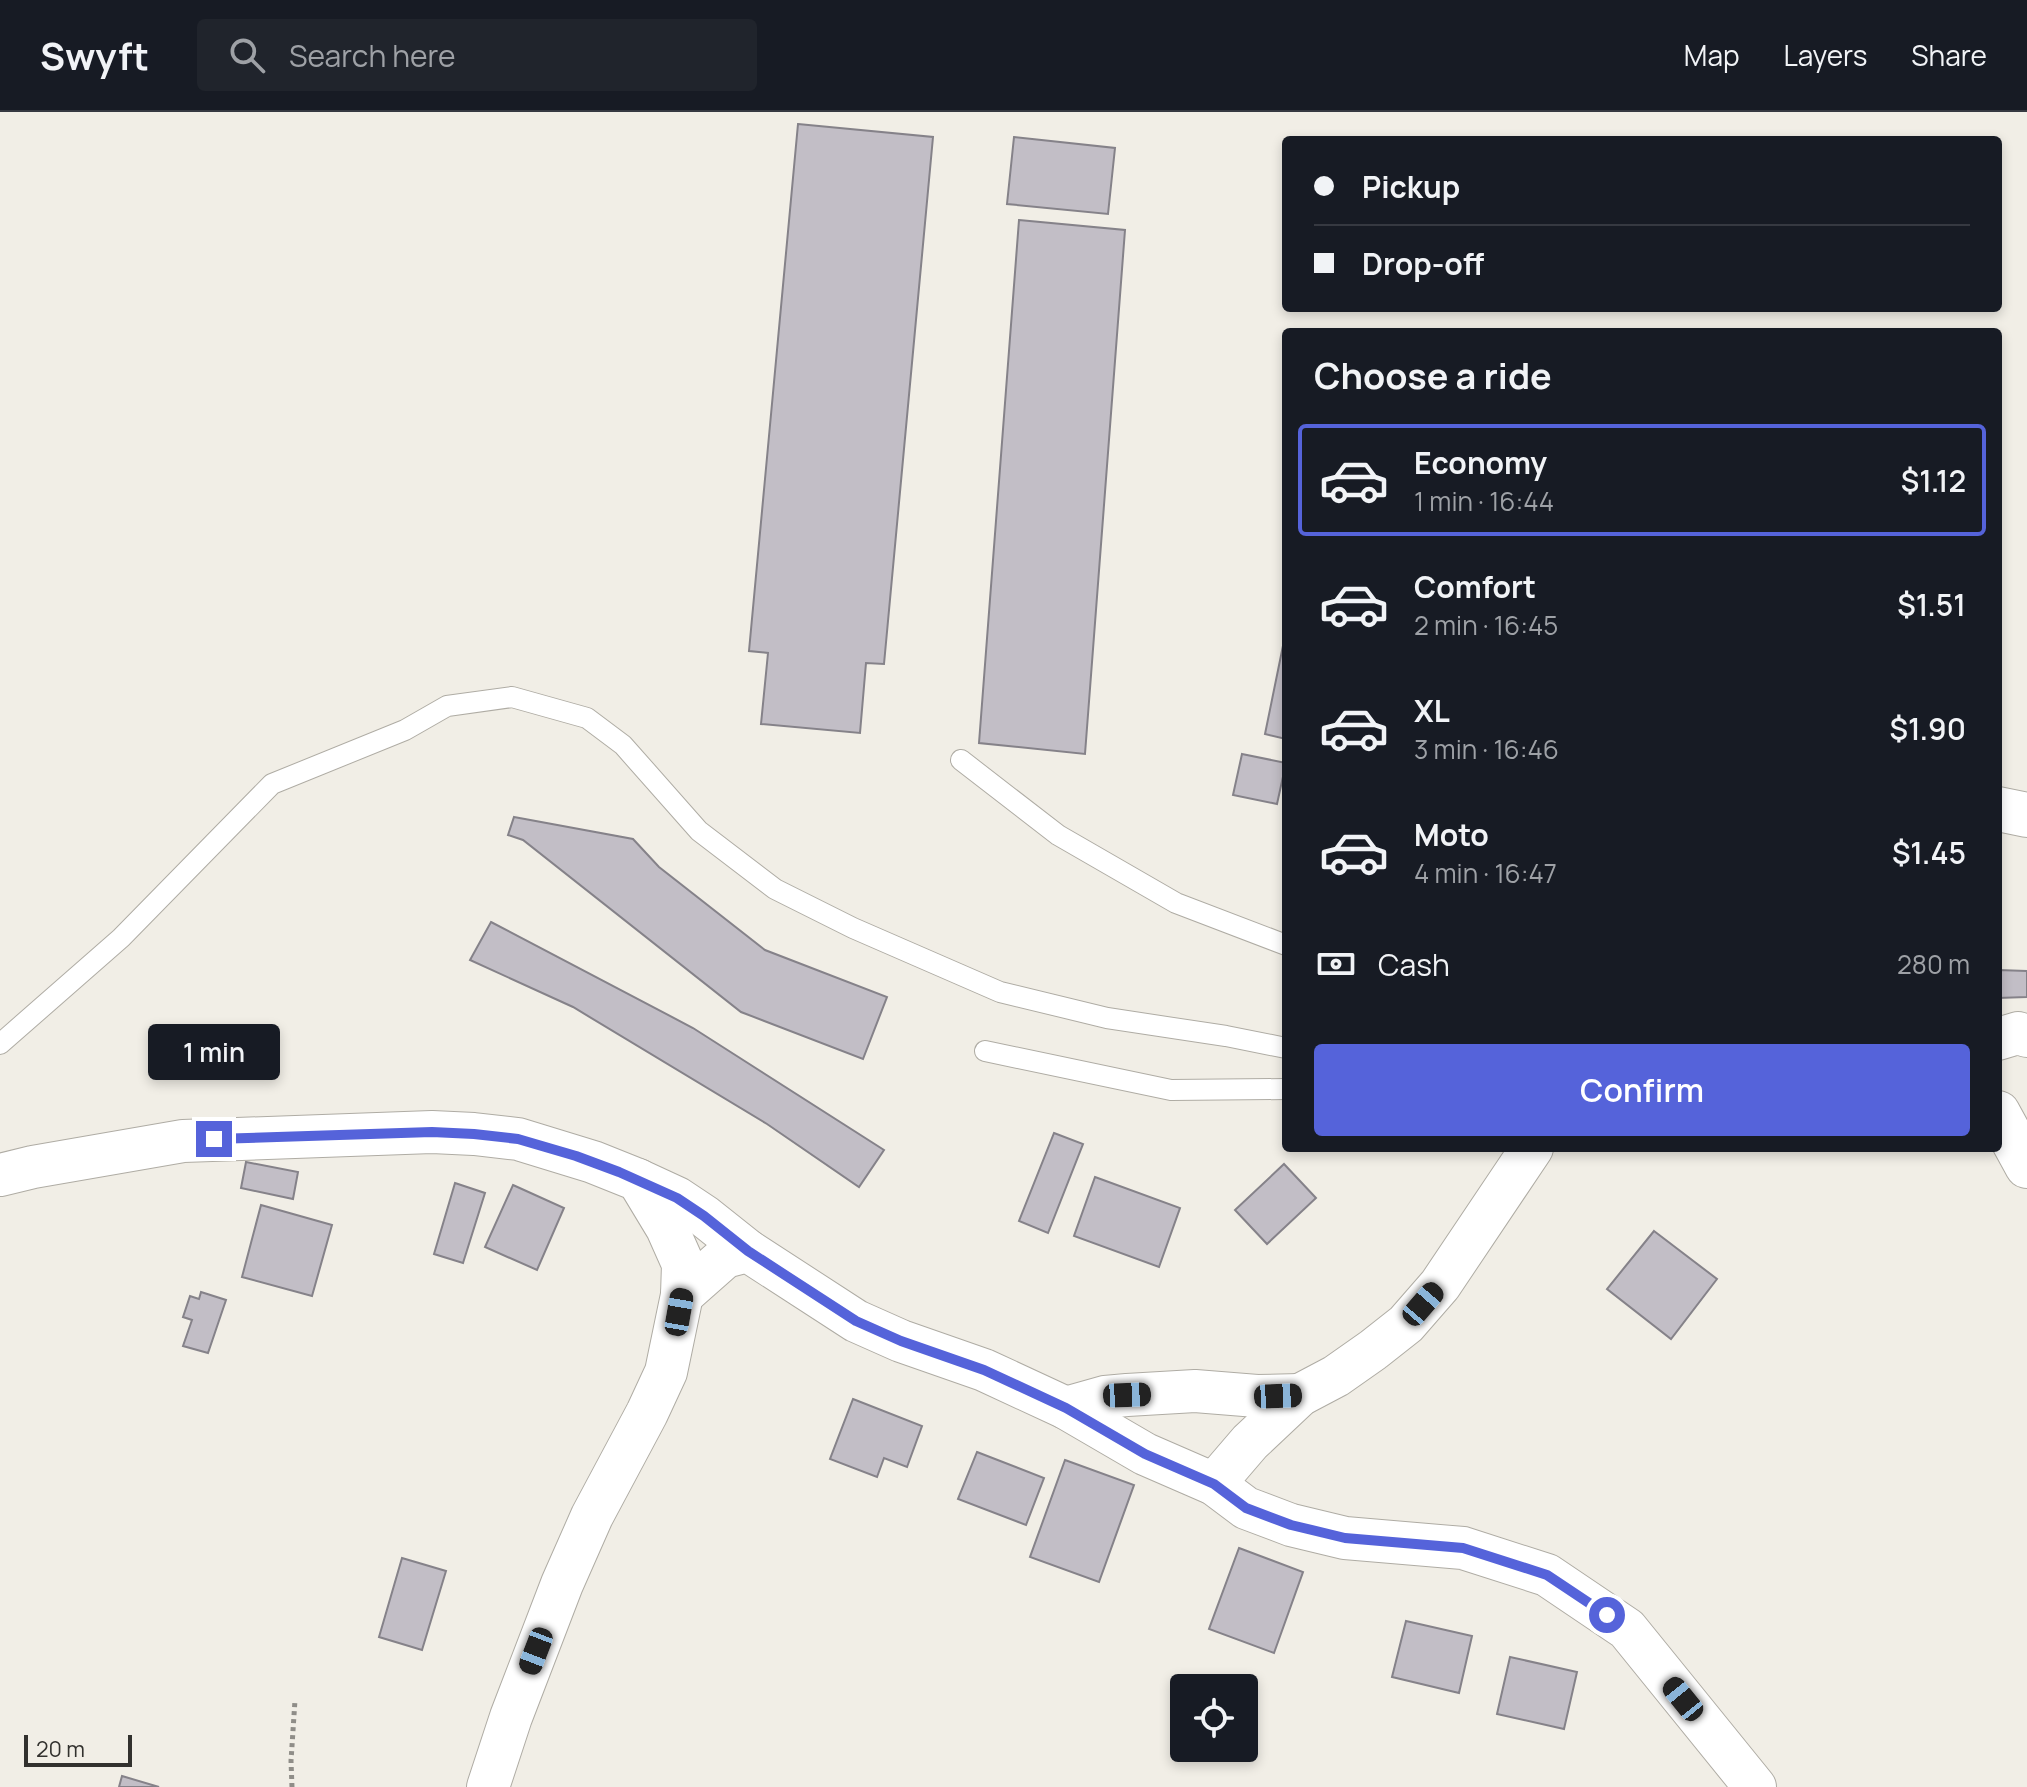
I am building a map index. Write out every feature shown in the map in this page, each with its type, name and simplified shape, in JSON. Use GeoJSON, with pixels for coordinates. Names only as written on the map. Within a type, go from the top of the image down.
{"type":"FeatureCollection","features":[{"type":"Feature","properties":{"kind":"street"},"geometry":{"type":"LineString","coordinates":[[2002,810],[2027,815]]}},
{"type":"Feature","properties":{"kind":"street"},"geometry":{"type":"LineString","coordinates":[[2002,1038],[2018,1033],[2027,1036]]}},
{"type":"Feature","properties":{"kind":"street"},"geometry":{"type":"LineString","coordinates":[[2002,1120],[2027,1166]]}},
{"type":"Feature","properties":{"kind":"street"},"geometry":{"type":"LineString","coordinates":[[0,1175],[46,1164],[183,1141],[432,1132],[518,1139],[570,1154],[638,1180],[686,1204],[748,1251],[856,1321],[901,1341],[984,1370],[1066,1408],[1145,1454],[1214,1484],[1246,1508],[1291,1525],[1345,1538],[1463,1548],[1547,1575],[1627,1629],[1755,1787]]}},
{"type":"Feature","properties":{"kind":"street"},"geometry":{"type":"LineString","coordinates":[[1214,1484],[1250,1442],[1300,1395],[1336,1376],[1406,1324],[1440,1285],[1529,1152]]}},
{"type":"Feature","properties":{"kind":"street"},"geometry":{"type":"LineString","coordinates":[[488,1787],[562,1584],[592,1516],[666,1372],[682,1295],[683,1264],[667,1228],[638,1180]]}},
{"type":"Feature","properties":{"kind":"street"},"geometry":{"type":"LineString","coordinates":[[682,1295],[725,1257],[748,1251]]}},
{"type":"Feature","properties":{"kind":"street"},"geometry":{"type":"LineString","coordinates":[[1066,1408],[1105,1397],[1195,1391],[1257,1396],[1300,1395]]}},
{"type":"Feature","properties":{"kind":"lane"},"geometry":{"type":"LineString","coordinates":[[0,1044],[121,938],[272,784],[405,730],[447,706],[512,697],[587,718],[623,745],[699,831],[775,889],[853,928],[1000,992],[1107,1018],[1282,1047]]}},
{"type":"Feature","properties":{"kind":"lane"},"geometry":{"type":"LineString","coordinates":[[961,760],[1058,835],[1176,903],[1282,943]]}},
{"type":"Feature","properties":{"kind":"lane"},"geometry":{"type":"LineString","coordinates":[[985,1051],[1171,1090],[1282,1089]]}},
{"type":"Feature","properties":{"kind":"path"},"geometry":{"type":"LineString","coordinates":[[292,1787],[295,1700]]}},
{"type":"Feature","properties":{"kind":"building"},"geometry":{"type":"Polygon","coordinates":[[[798,124],[933,137],[884,664],[866,663],[860,733],[761,724],[768,653],[749,651],[798,124]]]}},
{"type":"Feature","properties":{"kind":"building"},"geometry":{"type":"Polygon","coordinates":[[[1014,137],[1115,148],[1108,214],[1007,204],[1014,137]]]}},
{"type":"Feature","properties":{"kind":"building"},"geometry":{"type":"Polygon","coordinates":[[[1019,220],[1125,230],[1085,754],[979,743],[1019,220]]]}},
{"type":"Feature","properties":{"kind":"building"},"geometry":{"type":"Polygon","coordinates":[[[1282,651],[1282,738],[1265,734],[1282,651]]]}},
{"type":"Feature","properties":{"kind":"building"},"geometry":{"type":"Polygon","coordinates":[[[1242,754],[1282,762],[1277,804],[1233,795],[1242,754]]]}},
{"type":"Feature","properties":{"kind":"building"},"geometry":{"type":"Polygon","coordinates":[[[514,817],[633,839],[659,867],[765,950],[887,997],[863,1059],[741,1012],[523,840],[508,835],[514,817]]]}},
{"type":"Feature","properties":{"kind":"building"},"geometry":{"type":"Polygon","coordinates":[[[491,922],[693,1028],[884,1150],[859,1187],[767,1124],[573,1007],[470,960],[491,922]]]}},
{"type":"Feature","properties":{"kind":"building"},"geometry":{"type":"Polygon","coordinates":[[[2002,970],[2027,971],[2027,997],[2002,998],[2002,970]]]}},
{"type":"Feature","properties":{"kind":"building"},"geometry":{"type":"Polygon","coordinates":[[[1054,1133],[1083,1144],[1048,1233],[1019,1221],[1054,1133]]]}},
{"type":"Feature","properties":{"kind":"building"},"geometry":{"type":"Polygon","coordinates":[[[246,1162],[298,1172],[293,1199],[241,1188],[246,1162]]]}},
{"type":"Feature","properties":{"kind":"building"},"geometry":{"type":"Polygon","coordinates":[[[1284,1164],[1316,1198],[1267,1244],[1235,1210],[1284,1164]]]}},
{"type":"Feature","properties":{"kind":"building"},"geometry":{"type":"Polygon","coordinates":[[[1095,1177],[1180,1208],[1159,1267],[1074,1236],[1095,1177]]]}},
{"type":"Feature","properties":{"kind":"building"},"geometry":{"type":"Polygon","coordinates":[[[455,1183],[485,1193],[463,1263],[434,1254],[455,1183]]]}},
{"type":"Feature","properties":{"kind":"building"},"geometry":{"type":"Polygon","coordinates":[[[513,1185],[564,1208],[537,1270],[485,1247],[513,1185]]]}},
{"type":"Feature","properties":{"kind":"building"},"geometry":{"type":"Polygon","coordinates":[[[261,1205],[332,1225],[312,1296],[242,1277],[261,1205]]]}},
{"type":"Feature","properties":{"kind":"building"},"geometry":{"type":"Polygon","coordinates":[[[1654,1231],[1717,1279],[1671,1339],[1607,1289],[1654,1231]]]}},
{"type":"Feature","properties":{"kind":"building"},"geometry":{"type":"Polygon","coordinates":[[[201,1292],[226,1300],[208,1353],[183,1346],[192,1320],[183,1317],[190,1296],[199,1299],[201,1292]]]}},
{"type":"Feature","properties":{"kind":"building"},"geometry":{"type":"Polygon","coordinates":[[[853,1399],[922,1426],[907,1467],[884,1458],[877,1477],[830,1459],[853,1399]]]}},
{"type":"Feature","properties":{"kind":"building"},"geometry":{"type":"Polygon","coordinates":[[[977,1452],[1044,1478],[1026,1525],[958,1499],[977,1452]]]}},
{"type":"Feature","properties":{"kind":"building"},"geometry":{"type":"Polygon","coordinates":[[[1065,1460],[1134,1485],[1099,1582],[1030,1557],[1065,1460]]]}},
{"type":"Feature","properties":{"kind":"building"},"geometry":{"type":"Polygon","coordinates":[[[1239,1548],[1303,1572],[1274,1653],[1209,1629],[1239,1548]]]}},
{"type":"Feature","properties":{"kind":"building"},"geometry":{"type":"Polygon","coordinates":[[[402,1558],[446,1571],[422,1650],[379,1637],[402,1558]]]}},
{"type":"Feature","properties":{"kind":"building"},"geometry":{"type":"Polygon","coordinates":[[[1406,1621],[1472,1636],[1459,1693],[1392,1677],[1406,1621]]]}},
{"type":"Feature","properties":{"kind":"building"},"geometry":{"type":"Polygon","coordinates":[[[1510,1657],[1577,1672],[1564,1729],[1497,1714],[1510,1657]]]}},
{"type":"Feature","properties":{"kind":"building"},"geometry":{"type":"Polygon","coordinates":[[[122,1776],[159,1787],[119,1787],[122,1776]]]}},
{"type":"Feature","properties":{"kind":"route"},"geometry":{"type":"LineString","coordinates":[[214,1139],[432,1132],[518,1139],[559,1150],[677,1198],[748,1251],[856,1321],[901,1341],[984,1370],[1066,1408],[1145,1454],[1214,1484],[1246,1508],[1291,1525],[1345,1538],[1463,1548],[1547,1575],[1607,1615]]}}]}
